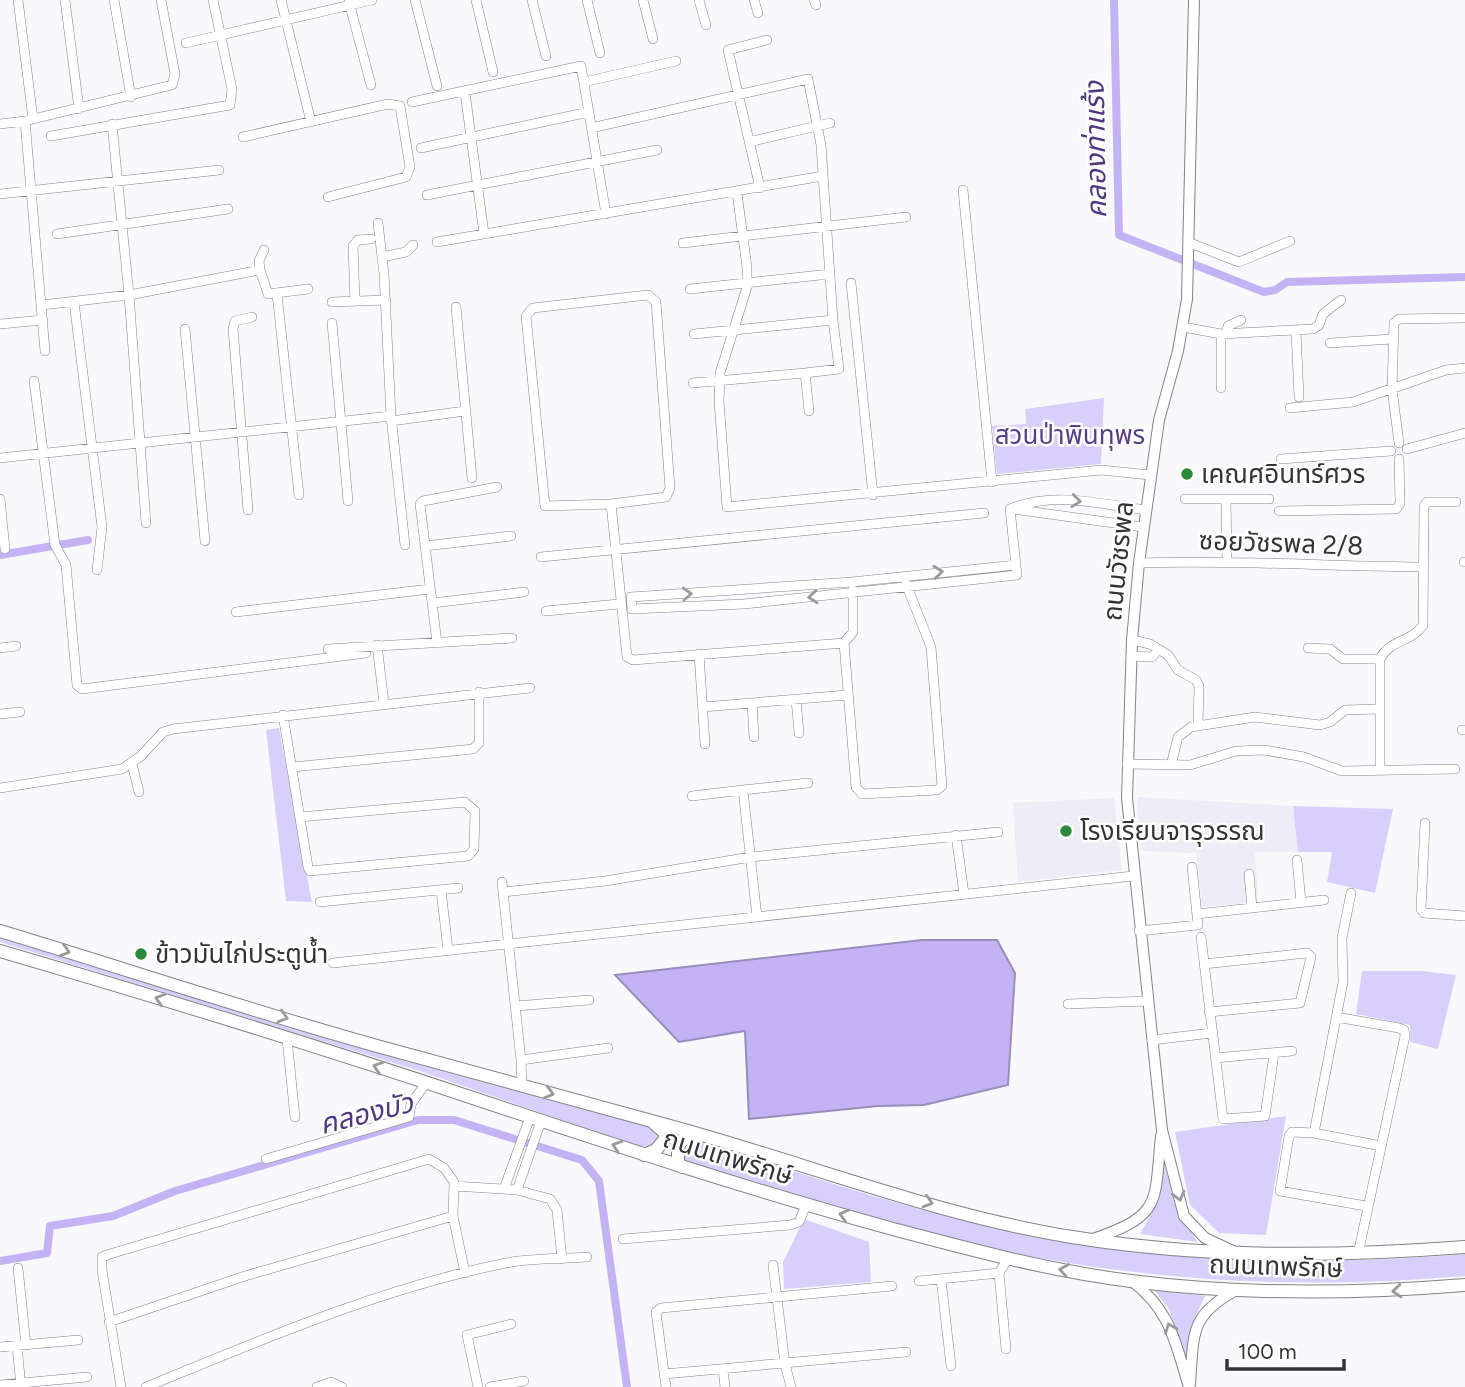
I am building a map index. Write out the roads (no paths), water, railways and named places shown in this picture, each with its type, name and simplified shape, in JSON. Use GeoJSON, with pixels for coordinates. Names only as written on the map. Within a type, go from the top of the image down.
{"type":"FeatureCollection","features":[{"type":"Feature","properties":{"kind":"main road","name":"ถนนเทพรักษ์"},"geometry":{"type":"LineString","coordinates":[[0,931],[377,1046],[650,1120],[979,1217],[1093,1239],[1238,1254],[1357,1254],[1465,1247]]}},
{"type":"Feature","properties":{"kind":"main road","name":"ถนนเทพรักษ์"},"geometry":{"type":"LineString","coordinates":[[0,951],[426,1083],[682,1167],[806,1205],[1007,1260],[1132,1281],[1238,1289],[1319,1293],[1465,1285]]}},
{"type":"Feature","properties":{"kind":"main road"},"geometry":{"type":"LineString","coordinates":[[644,1155],[656,1150],[665,1139],[661,1128],[650,1120]]}},
{"type":"Feature","properties":{"kind":"main road"},"geometry":{"type":"LineString","coordinates":[[682,1167],[678,1162],[678,1144],[689,1135],[698,1134]]}},
{"type":"Feature","properties":{"kind":"street"},"geometry":{"type":"LineString","coordinates":[[18,0],[29,120],[30,191],[45,351]]}},
{"type":"Feature","properties":{"kind":"street"},"geometry":{"type":"LineString","coordinates":[[65,0],[79,109]]}},
{"type":"Feature","properties":{"kind":"street"},"geometry":{"type":"LineString","coordinates":[[114,0],[131,97]]}},
{"type":"Feature","properties":{"kind":"street"},"geometry":{"type":"LineString","coordinates":[[0,124],[29,120],[168,88],[175,81],[161,0]]}},
{"type":"Feature","properties":{"kind":"street"},"geometry":{"type":"LineString","coordinates":[[51,136],[230,105],[232,89],[212,0]]}},
{"type":"Feature","properties":{"kind":"street"},"geometry":{"type":"LineString","coordinates":[[281,0],[311,122]]}},
{"type":"Feature","properties":{"kind":"street"},"geometry":{"type":"LineString","coordinates":[[186,43],[286,21],[349,3],[372,0]]}},
{"type":"Feature","properties":{"kind":"street"},"geometry":{"type":"LineString","coordinates":[[415,0],[438,86]]}},
{"type":"Feature","properties":{"kind":"street"},"geometry":{"type":"LineString","coordinates":[[476,0],[493,72]]}},
{"type":"Feature","properties":{"kind":"street"},"geometry":{"type":"LineString","coordinates":[[532,0],[546,56]]}},
{"type":"Feature","properties":{"kind":"street"},"geometry":{"type":"LineString","coordinates":[[587,0],[600,52]]}},
{"type":"Feature","properties":{"kind":"street"},"geometry":{"type":"LineString","coordinates":[[643,0],[653,40]]}},
{"type":"Feature","properties":{"kind":"street"},"geometry":{"type":"LineString","coordinates":[[699,0],[706,25]]}},
{"type":"Feature","properties":{"kind":"street"},"geometry":{"type":"LineString","coordinates":[[754,0],[758,13]]}},
{"type":"Feature","properties":{"kind":"street","name":"ถนนวัชรพล"},"geometry":{"type":"LineString","coordinates":[[1194,0],[1188,274],[1183,327],[1159,420],[1145,510],[1132,640],[1127,764],[1133,876],[1162,1130],[1184,1216],[1190,1226],[1205,1238],[1238,1254]]}},
{"type":"Feature","properties":{"kind":"street"},"geometry":{"type":"LineString","coordinates":[[349,3],[371,85]]}},
{"type":"Feature","properties":{"kind":"street"},"geometry":{"type":"LineString","coordinates":[[760,188],[728,50],[767,40]]}},
{"type":"Feature","properties":{"kind":"street"},"geometry":{"type":"LineString","coordinates":[[583,82],[677,61]]}},
{"type":"Feature","properties":{"kind":"street"},"geometry":{"type":"LineString","coordinates":[[412,103],[581,66],[606,214]]}},
{"type":"Feature","properties":{"kind":"street"},"geometry":{"type":"LineString","coordinates":[[591,128],[808,79],[823,176],[839,369],[693,383]]}},
{"type":"Feature","properties":{"kind":"street"},"geometry":{"type":"LineString","coordinates":[[465,92],[484,234]]}},
{"type":"Feature","properties":{"kind":"street"},"geometry":{"type":"LineString","coordinates":[[243,137],[397,104],[403,110],[410,167],[406,177],[328,197]]}},
{"type":"Feature","properties":{"kind":"street"},"geometry":{"type":"LineString","coordinates":[[421,148],[589,112]]}},
{"type":"Feature","properties":{"kind":"street"},"geometry":{"type":"LineString","coordinates":[[749,142],[830,123]]}},
{"type":"Feature","properties":{"kind":"street"},"geometry":{"type":"LineString","coordinates":[[112,124],[129,295],[146,523]]}},
{"type":"Feature","properties":{"kind":"street"},"geometry":{"type":"LineString","coordinates":[[427,195],[657,150]]}},
{"type":"Feature","properties":{"kind":"street"},"geometry":{"type":"LineString","coordinates":[[0,194],[219,170]]}},
{"type":"Feature","properties":{"kind":"street"},"geometry":{"type":"LineString","coordinates":[[438,242],[737,193],[823,176]]}},
{"type":"Feature","properties":{"kind":"street"},"geometry":{"type":"LineString","coordinates":[[962,190],[992,482]]}},
{"type":"Feature","properties":{"kind":"street"},"geometry":{"type":"LineString","coordinates":[[737,193],[747,283],[720,380],[727,507],[873,495],[1101,470],[1150,475]]}},
{"type":"Feature","properties":{"kind":"street"},"geometry":{"type":"LineString","coordinates":[[57,234],[228,209]]}},
{"type":"Feature","properties":{"kind":"street"},"geometry":{"type":"LineString","coordinates":[[683,243],[906,217]]}},
{"type":"Feature","properties":{"kind":"street"},"geometry":{"type":"LineString","coordinates":[[378,223],[386,300],[391,419],[405,545]]}},
{"type":"Feature","properties":{"kind":"street"},"geometry":{"type":"LineString","coordinates":[[355,301],[354,246],[358,240],[371,239]]}},
{"type":"Feature","properties":{"kind":"street"},"geometry":{"type":"LineString","coordinates":[[1190,246],[1239,262],[1290,241]]}},
{"type":"Feature","properties":{"kind":"street"},"geometry":{"type":"LineString","coordinates":[[382,257],[406,252],[414,245]]}},
{"type":"Feature","properties":{"kind":"street"},"geometry":{"type":"LineString","coordinates":[[264,250],[259,261],[267,292],[308,289]]}},
{"type":"Feature","properties":{"kind":"street"},"geometry":{"type":"LineString","coordinates":[[42,305],[129,295],[260,270]]}},
{"type":"Feature","properties":{"kind":"street"},"geometry":{"type":"LineString","coordinates":[[690,289],[830,274]]}},
{"type":"Feature","properties":{"kind":"street"},"geometry":{"type":"LineString","coordinates":[[851,283],[873,495]]}},
{"type":"Feature","properties":{"kind":"street"},"geometry":{"type":"LineString","coordinates":[[277,293],[299,495]]}},
{"type":"Feature","properties":{"kind":"street"},"geometry":{"type":"LineString","coordinates":[[648,295],[656,302],[669,493],[666,497],[611,504],[545,506],[526,316],[533,308],[648,295]]}},
{"type":"Feature","properties":{"kind":"street"},"geometry":{"type":"LineString","coordinates":[[331,302],[386,300]]}},
{"type":"Feature","properties":{"kind":"street"},"geometry":{"type":"LineString","coordinates":[[1183,327],[1224,334],[1296,331],[1319,325],[1323,314],[1340,300]]}},
{"type":"Feature","properties":{"kind":"street"},"geometry":{"type":"LineString","coordinates":[[74,302],[102,527],[97,570]]}},
{"type":"Feature","properties":{"kind":"street"},"geometry":{"type":"LineString","coordinates":[[456,307],[472,478]]}},
{"type":"Feature","properties":{"kind":"street"},"geometry":{"type":"LineString","coordinates":[[248,510],[233,329],[240,318],[252,317]]}},
{"type":"Feature","properties":{"kind":"street"},"geometry":{"type":"LineString","coordinates":[[1407,449],[1399,443],[1392,389],[1394,323],[1399,319],[1465,318]]}},
{"type":"Feature","properties":{"kind":"street"},"geometry":{"type":"LineString","coordinates":[[0,324],[43,320]]}},
{"type":"Feature","properties":{"kind":"street"},"geometry":{"type":"LineString","coordinates":[[694,334],[833,320]]}},
{"type":"Feature","properties":{"kind":"street"},"geometry":{"type":"LineString","coordinates":[[1221,388],[1224,334],[1228,326],[1241,320]]}},
{"type":"Feature","properties":{"kind":"street"},"geometry":{"type":"LineString","coordinates":[[332,323],[348,500]]}},
{"type":"Feature","properties":{"kind":"street"},"geometry":{"type":"LineString","coordinates":[[185,329],[205,541]]}},
{"type":"Feature","properties":{"kind":"street"},"geometry":{"type":"LineString","coordinates":[[1296,331],[1299,397]]}},
{"type":"Feature","properties":{"kind":"street"},"geometry":{"type":"LineString","coordinates":[[1330,343],[1392,339]]}},
{"type":"Feature","properties":{"kind":"street"},"geometry":{"type":"LineString","coordinates":[[1290,408],[1353,402],[1446,370],[1465,368]]}},
{"type":"Feature","properties":{"kind":"street"},"geometry":{"type":"LineString","coordinates":[[805,373],[809,411]]}},
{"type":"Feature","properties":{"kind":"street"},"geometry":{"type":"LineString","coordinates":[[34,382],[57,548],[66,565],[78,685],[82,690],[366,653]]}},
{"type":"Feature","properties":{"kind":"street"},"geometry":{"type":"LineString","coordinates":[[0,458],[140,441],[465,411]]}},
{"type":"Feature","properties":{"kind":"street"},"geometry":{"type":"LineString","coordinates":[[1407,449],[1465,433]]}},
{"type":"Feature","properties":{"kind":"street"},"geometry":{"type":"LineString","coordinates":[[1281,459],[1391,451],[1399,443]]}},
{"type":"Feature","properties":{"kind":"street"},"geometry":{"type":"LineString","coordinates":[[1399,459],[1405,457],[1407,449]]}},
{"type":"Feature","properties":{"kind":"street"},"geometry":{"type":"LineString","coordinates":[[1279,511],[1398,508],[1399,459],[1391,451]]}},
{"type":"Feature","properties":{"kind":"street"},"geometry":{"type":"LineString","coordinates":[[437,643],[420,511],[423,501],[497,487]]}},
{"type":"Feature","properties":{"kind":"street"},"geometry":{"type":"LineString","coordinates":[[0,499],[5,549]]}},
{"type":"Feature","properties":{"kind":"street"},"geometry":{"type":"LineString","coordinates":[[1010,509],[1033,499],[1065,499],[1145,510]]}},
{"type":"Feature","properties":{"kind":"street"},"geometry":{"type":"LineString","coordinates":[[1185,499],[1269,499]]}},
{"type":"Feature","properties":{"kind":"street"},"geometry":{"type":"LineString","coordinates":[[1226,499],[1227,560]]}},
{"type":"Feature","properties":{"kind":"street"},"geometry":{"type":"LineString","coordinates":[[1380,771],[1380,659],[1389,646],[1416,633],[1423,625],[1424,506],[1427,502],[1456,502]]}},
{"type":"Feature","properties":{"kind":"street"},"geometry":{"type":"LineString","coordinates":[[611,504],[619,604],[627,657],[633,660],[844,643]]}},
{"type":"Feature","properties":{"kind":"street"},"geometry":{"type":"LineString","coordinates":[[1010,509],[1143,527]]}},
{"type":"Feature","properties":{"kind":"street"},"geometry":{"type":"LineString","coordinates":[[1010,509],[1016,565],[1017,575],[744,604],[632,609],[631,597],[852,582],[1016,565]]}},
{"type":"Feature","properties":{"kind":"street"},"geometry":{"type":"LineString","coordinates":[[541,557],[984,513]]}},
{"type":"Feature","properties":{"kind":"street"},"geometry":{"type":"LineString","coordinates":[[425,546],[511,536]]}},
{"type":"Feature","properties":{"kind":"street","name":"ซอยวัชรพล 2/8"},"geometry":{"type":"LineString","coordinates":[[1139,563],[1227,560],[1281,566],[1423,567]]}},
{"type":"Feature","properties":{"kind":"street"},"geometry":{"type":"LineString","coordinates":[[852,582],[853,632],[844,643],[858,792],[862,794],[940,789],[931,647],[906,588],[905,576]]}},
{"type":"Feature","properties":{"kind":"street"},"geometry":{"type":"LineString","coordinates":[[236,612],[430,589]]}},
{"type":"Feature","properties":{"kind":"street"},"geometry":{"type":"LineString","coordinates":[[743,591],[744,604]]}},
{"type":"Feature","properties":{"kind":"street"},"geometry":{"type":"LineString","coordinates":[[433,603],[524,592]]}},
{"type":"Feature","properties":{"kind":"street"},"geometry":{"type":"LineString","coordinates":[[546,611],[619,604]]}},
{"type":"Feature","properties":{"kind":"street"},"geometry":{"type":"LineString","coordinates":[[328,649],[512,638]]}},
{"type":"Feature","properties":{"kind":"street"},"geometry":{"type":"LineString","coordinates":[[1132,640],[1147,642],[1168,655],[1178,670],[1198,682],[1198,726]]}},
{"type":"Feature","properties":{"kind":"street"},"geometry":{"type":"LineString","coordinates":[[377,645],[384,702]]}},
{"type":"Feature","properties":{"kind":"street"},"geometry":{"type":"LineString","coordinates":[[0,648],[16,646]]}},
{"type":"Feature","properties":{"kind":"street"},"geometry":{"type":"LineString","coordinates":[[1308,648],[1330,649],[1343,659],[1380,659]]}},
{"type":"Feature","properties":{"kind":"street"},"geometry":{"type":"LineString","coordinates":[[1131,656],[1152,657],[1158,650]]}},
{"type":"Feature","properties":{"kind":"street"},"geometry":{"type":"LineString","coordinates":[[699,654],[705,744]]}},
{"type":"Feature","properties":{"kind":"street"},"geometry":{"type":"LineString","coordinates":[[0,788],[110,772],[132,764],[163,732],[384,702],[530,688]]}},
{"type":"Feature","properties":{"kind":"street"},"geometry":{"type":"LineString","coordinates":[[293,768],[473,750],[479,743],[479,692]]}},
{"type":"Feature","properties":{"kind":"street"},"geometry":{"type":"LineString","coordinates":[[703,708],[847,695]]}},
{"type":"Feature","properties":{"kind":"street"},"geometry":{"type":"LineString","coordinates":[[796,699],[799,733]]}},
{"type":"Feature","properties":{"kind":"street"},"geometry":{"type":"LineString","coordinates":[[752,703],[754,737]]}},
{"type":"Feature","properties":{"kind":"street"},"geometry":{"type":"LineString","coordinates":[[1171,765],[1178,737],[1186,729],[1255,717],[1320,725],[1331,722],[1345,710],[1379,709]]}},
{"type":"Feature","properties":{"kind":"street"},"geometry":{"type":"LineString","coordinates":[[0,714],[20,712]]}},
{"type":"Feature","properties":{"kind":"street"},"geometry":{"type":"LineString","coordinates":[[282,715],[293,768],[307,867],[313,873],[468,856],[474,849],[475,811],[472,805],[465,803],[300,817]]}},
{"type":"Feature","properties":{"kind":"street"},"geometry":{"type":"LineString","coordinates":[[1127,764],[1191,765],[1236,751],[1265,750],[1285,752],[1342,771],[1455,769]]}},
{"type":"Feature","properties":{"kind":"street"},"geometry":{"type":"LineString","coordinates":[[132,764],[139,792]]}},
{"type":"Feature","properties":{"kind":"street"},"geometry":{"type":"LineString","coordinates":[[692,796],[808,783]]}},
{"type":"Feature","properties":{"kind":"street"},"geometry":{"type":"LineString","coordinates":[[743,790],[757,917]]}},
{"type":"Feature","properties":{"kind":"street"},"geometry":{"type":"LineString","coordinates":[[1425,823],[1421,909],[1424,913],[1465,916]]}},
{"type":"Feature","properties":{"kind":"street"},"geometry":{"type":"LineString","coordinates":[[522,1086],[503,887],[605,880],[751,857],[998,832]]}},
{"type":"Feature","properties":{"kind":"street"},"geometry":{"type":"LineString","coordinates":[[956,835],[964,894]]}},
{"type":"Feature","properties":{"kind":"street"},"geometry":{"type":"LineString","coordinates":[[1297,860],[1301,902]]}},
{"type":"Feature","properties":{"kind":"street"},"geometry":{"type":"LineString","coordinates":[[1139,932],[1198,925],[1192,867]]}},
{"type":"Feature","properties":{"kind":"street"},"geometry":{"type":"LineString","coordinates":[[1248,874],[1252,908]]}},
{"type":"Feature","properties":{"kind":"street"},"geometry":{"type":"LineString","coordinates":[[333,964],[1133,876]]}},
{"type":"Feature","properties":{"kind":"street"},"geometry":{"type":"LineString","coordinates":[[320,902],[458,888]]}},
{"type":"Feature","properties":{"kind":"street"},"geometry":{"type":"LineString","coordinates":[[440,890],[448,950]]}},
{"type":"Feature","properties":{"kind":"street"},"geometry":{"type":"LineString","coordinates":[[1314,1133],[1345,966],[1342,938],[1351,893]]}},
{"type":"Feature","properties":{"kind":"street"},"geometry":{"type":"LineString","coordinates":[[1197,914],[1325,900]]}},
{"type":"Feature","properties":{"kind":"street"},"geometry":{"type":"LineString","coordinates":[[1201,937],[1222,1117],[1227,1121],[1265,1116],[1274,1054]]}},
{"type":"Feature","properties":{"kind":"street"},"geometry":{"type":"LineString","coordinates":[[1204,964],[1307,953],[1311,957],[1300,1003],[1209,1012]]}},
{"type":"Feature","properties":{"kind":"street"},"geometry":{"type":"LineString","coordinates":[[516,1006],[589,1000]]}},
{"type":"Feature","properties":{"kind":"street"},"geometry":{"type":"LineString","coordinates":[[1068,1004],[1147,1001]]}},
{"type":"Feature","properties":{"kind":"street"},"geometry":{"type":"LineString","coordinates":[[1336,1017],[1404,1030],[1404,1047],[1357,1254]]}},
{"type":"Feature","properties":{"kind":"street"},"geometry":{"type":"LineString","coordinates":[[1152,1040],[1212,1033]]}},
{"type":"Feature","properties":{"kind":"street"},"geometry":{"type":"LineString","coordinates":[[287,1039],[295,1117]]}},
{"type":"Feature","properties":{"kind":"street"},"geometry":{"type":"LineString","coordinates":[[521,1059],[608,1048]]}},
{"type":"Feature","properties":{"kind":"street"},"geometry":{"type":"LineString","coordinates":[[1215,1058],[1292,1051]]}},
{"type":"Feature","properties":{"kind":"street"},"geometry":{"type":"LineString","coordinates":[[266,1159],[409,1117],[411,1104],[426,1083]]}},
{"type":"Feature","properties":{"kind":"street"},"geometry":{"type":"LineString","coordinates":[[504,1189],[525,1133],[536,1119]]}},
{"type":"Feature","properties":{"kind":"street"},"geometry":{"type":"LineString","coordinates":[[517,1190],[536,1136],[536,1119]]}},
{"type":"Feature","properties":{"kind":"street","name":"ถนนวัชรพล"},"geometry":{"type":"LineString","coordinates":[[1093,1239],[1129,1227],[1151,1206],[1156,1190],[1162,1130]]}},
{"type":"Feature","properties":{"kind":"street"},"geometry":{"type":"LineString","coordinates":[[1366,1206],[1280,1191],[1289,1136],[1292,1132],[1314,1133],[1381,1146]]}},
{"type":"Feature","properties":{"kind":"street"},"geometry":{"type":"LineString","coordinates":[[121,1387],[109,1322],[102,1257],[429,1159],[444,1168],[454,1186],[453,1216],[465,1273]]}},
{"type":"Feature","properties":{"kind":"street"},"geometry":{"type":"LineString","coordinates":[[454,1186],[517,1190],[550,1199],[556,1206],[562,1259]]}},
{"type":"Feature","properties":{"kind":"street"},"geometry":{"type":"LineString","coordinates":[[623,1239],[790,1225],[799,1222],[806,1205]]}},
{"type":"Feature","properties":{"kind":"street"},"geometry":{"type":"LineString","coordinates":[[109,1322],[245,1276],[453,1216]]}},
{"type":"Feature","properties":{"kind":"street"},"geometry":{"type":"LineString","coordinates":[[146,1387],[304,1322],[465,1273],[509,1262],[587,1257]]}},
{"type":"Feature","properties":{"kind":"street"},"geometry":{"type":"LineString","coordinates":[[1006,1349],[999,1273],[1007,1260]]}},
{"type":"Feature","properties":{"kind":"street"},"geometry":{"type":"LineString","coordinates":[[773,1265],[785,1364],[791,1387]]}},
{"type":"Feature","properties":{"kind":"street"},"geometry":{"type":"LineString","coordinates":[[18,1268],[21,1385]]}},
{"type":"Feature","properties":{"kind":"street"},"geometry":{"type":"LineString","coordinates":[[919,1281],[999,1273]]}},
{"type":"Feature","properties":{"kind":"street"},"geometry":{"type":"LineString","coordinates":[[941,1279],[951,1366]]}},
{"type":"Feature","properties":{"kind":"street"},"geometry":{"type":"LineString","coordinates":[[1132,1281],[1163,1310],[1189,1387]]}},
{"type":"Feature","properties":{"kind":"street"},"geometry":{"type":"LineString","coordinates":[[666,1387],[658,1309],[892,1286]]}},
{"type":"Feature","properties":{"kind":"street"},"geometry":{"type":"LineString","coordinates":[[1189,1387],[1194,1334],[1204,1312],[1214,1302],[1238,1289]]}},
{"type":"Feature","properties":{"kind":"street"},"geometry":{"type":"LineString","coordinates":[[478,1387],[467,1335],[511,1324]]}},
{"type":"Feature","properties":{"kind":"street"},"geometry":{"type":"LineString","coordinates":[[0,1348],[78,1340]]}},
{"type":"Feature","properties":{"kind":"street"},"geometry":{"type":"LineString","coordinates":[[664,1374],[906,1352]]}},
{"type":"Feature","properties":{"kind":"street"},"geometry":{"type":"LineString","coordinates":[[723,1369],[725,1387]]}},
{"type":"Feature","properties":{"kind":"street"},"geometry":{"type":"LineString","coordinates":[[0,1385],[88,1377]]}},
{"type":"Feature","properties":{"kind":"street"},"geometry":{"type":"LineString","coordinates":[[490,1387],[524,1381]]}},
{"type":"Feature","properties":{"kind":"street"},"geometry":{"type":"LineString","coordinates":[[317,1387],[331,1382],[342,1387]]}},
{"type":"Feature","properties":{"kind":"waterway","name":"คลองท่าแร้ง"},"geometry":{"type":"LineString","coordinates":[[1114,0],[1119,235],[1264,292],[1275,290],[1287,282],[1465,277]]}},
{"type":"Feature","properties":{"kind":"waterway"},"geometry":{"type":"LineString","coordinates":[[0,555],[88,540]]}},
{"type":"Feature","properties":{"kind":"waterway","name":"คลองบัว"},"geometry":{"type":"LineString","coordinates":[[0,1261],[47,1253],[50,1226],[113,1216],[175,1191],[418,1120],[454,1120],[582,1160],[599,1181],[627,1387]]}},
{"type":"Feature","properties":{"kind":"place","name":"เคณศอินทร์ศวร"},"geometry":{"type":"Point","coordinates":[1187,474]}},
{"type":"Feature","properties":{"kind":"place","name":"โรงเรียนจารุวรรณ"},"geometry":{"type":"Point","coordinates":[1066,831]}},
{"type":"Feature","properties":{"kind":"place","name":"ข้าวมันไก่ประตูน้ำ"},"geometry":{"type":"Point","coordinates":[141,954]}},
{"type":"Feature","properties":{"kind":"park label","name":"สวนป่าพินทุพร"},"geometry":{"type":"Point","coordinates":[1070,435]}}]}
